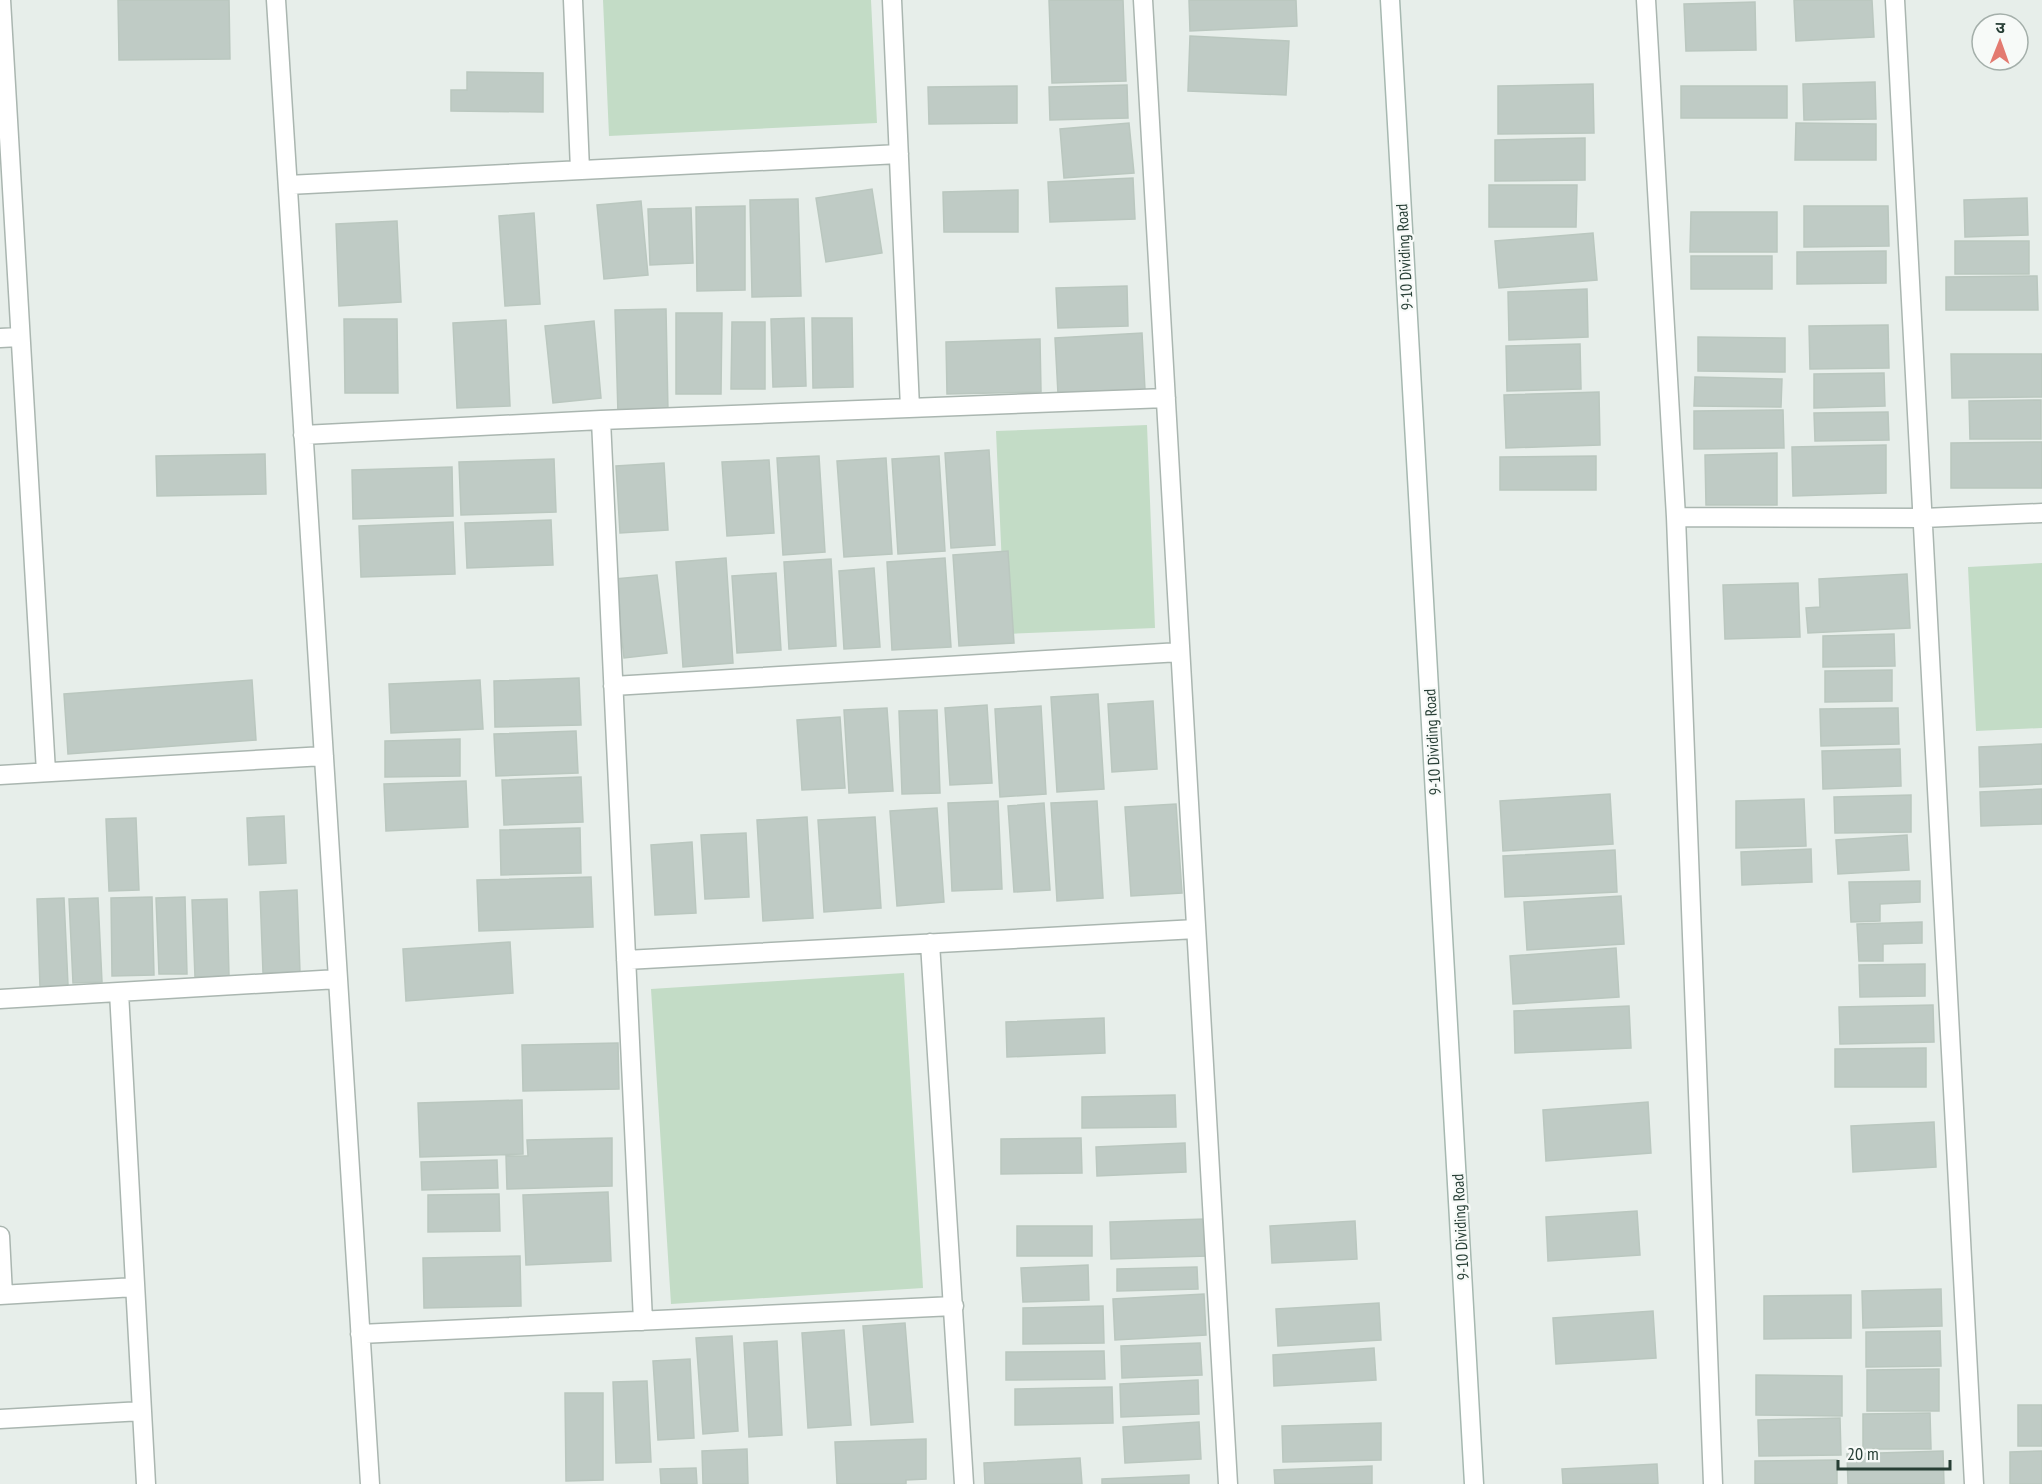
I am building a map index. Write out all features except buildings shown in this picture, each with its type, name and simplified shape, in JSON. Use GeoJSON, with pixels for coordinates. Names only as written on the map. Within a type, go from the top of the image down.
{"type":"FeatureCollection","features":[{"type":"Feature","properties":{"kind":"street"},"geometry":{"type":"LineString","coordinates":[[1,0],[4,128],[20,337],[46,772]]}},
{"type":"Feature","properties":{"kind":"street"},"geometry":{"type":"LineString","coordinates":[[276,0],[370,1484]]}},
{"type":"Feature","properties":{"kind":"street"},"geometry":{"type":"LineString","coordinates":[[573,0],[580,170]]}},
{"type":"Feature","properties":{"kind":"street"},"geometry":{"type":"LineString","coordinates":[[892,0],[910,408]]}},
{"type":"Feature","properties":{"kind":"street"},"geometry":{"type":"LineString","coordinates":[[1143,0],[1228,1484]]}},
{"type":"Feature","properties":{"kind":"street","name":"9-10 Dividing Road"},"geometry":{"type":"LineString","coordinates":[[1390,0],[1474,1484]]}},
{"type":"Feature","properties":{"kind":"street"},"geometry":{"type":"LineString","coordinates":[[1646,0],[1676,517],[1713,1484]]}},
{"type":"Feature","properties":{"kind":"street"},"geometry":{"type":"LineString","coordinates":[[1895,0],[1974,1484]]}},
{"type":"Feature","properties":{"kind":"street"},"geometry":{"type":"LineString","coordinates":[[288,185],[899,154]]}},
{"type":"Feature","properties":{"kind":"street"},"geometry":{"type":"LineString","coordinates":[[0,338],[20,337]]}},
{"type":"Feature","properties":{"kind":"street"},"geometry":{"type":"LineString","coordinates":[[303,435],[601,420],[1166,398]]}},
{"type":"Feature","properties":{"kind":"street"},"geometry":{"type":"LineString","coordinates":[[601,420],[643,1321]]}},
{"type":"Feature","properties":{"kind":"street"},"geometry":{"type":"LineString","coordinates":[[1676,517],[1923,518],[2042,513]]}},
{"type":"Feature","properties":{"kind":"street"},"geometry":{"type":"LineString","coordinates":[[613,686],[1180,652]]}},
{"type":"Feature","properties":{"kind":"street"},"geometry":{"type":"LineString","coordinates":[[0,775],[324,756]]}},
{"type":"Feature","properties":{"kind":"street"},"geometry":{"type":"LineString","coordinates":[[626,960],[1196,929]]}},
{"type":"Feature","properties":{"kind":"street"},"geometry":{"type":"LineString","coordinates":[[930,943],[964,1484]]}},
{"type":"Feature","properties":{"kind":"street"},"geometry":{"type":"LineString","coordinates":[[0,999],[338,979]]}},
{"type":"Feature","properties":{"kind":"street"},"geometry":{"type":"LineString","coordinates":[[119,992],[146,1484]]}},
{"type":"Feature","properties":{"kind":"street"},"geometry":{"type":"LineString","coordinates":[[0,1236],[2,1295],[135,1287]]}},
{"type":"Feature","properties":{"kind":"street"},"geometry":{"type":"LineString","coordinates":[[360,1334],[954,1306]]}},
{"type":"Feature","properties":{"kind":"street"},"geometry":{"type":"LineString","coordinates":[[0,1419],[142,1411]]}},
{"type":"Feature","properties":{"kind":"green space"},"geometry":{"type":"Polygon","coordinates":[[[603,0],[871,0],[877,123],[609,136],[603,0]]]}},
{"type":"Feature","properties":{"kind":"green space"},"geometry":{"type":"Polygon","coordinates":[[[1147,425],[1155,628],[1005,634],[996,431],[1147,425]]]}},
{"type":"Feature","properties":{"kind":"green space"},"geometry":{"type":"Polygon","coordinates":[[[2042,563],[2042,728],[1976,731],[1968,567],[2042,563]]]}},
{"type":"Feature","properties":{"kind":"green space"},"geometry":{"type":"Polygon","coordinates":[[[904,973],[923,1288],[671,1304],[651,989],[904,973]]]}}]}
